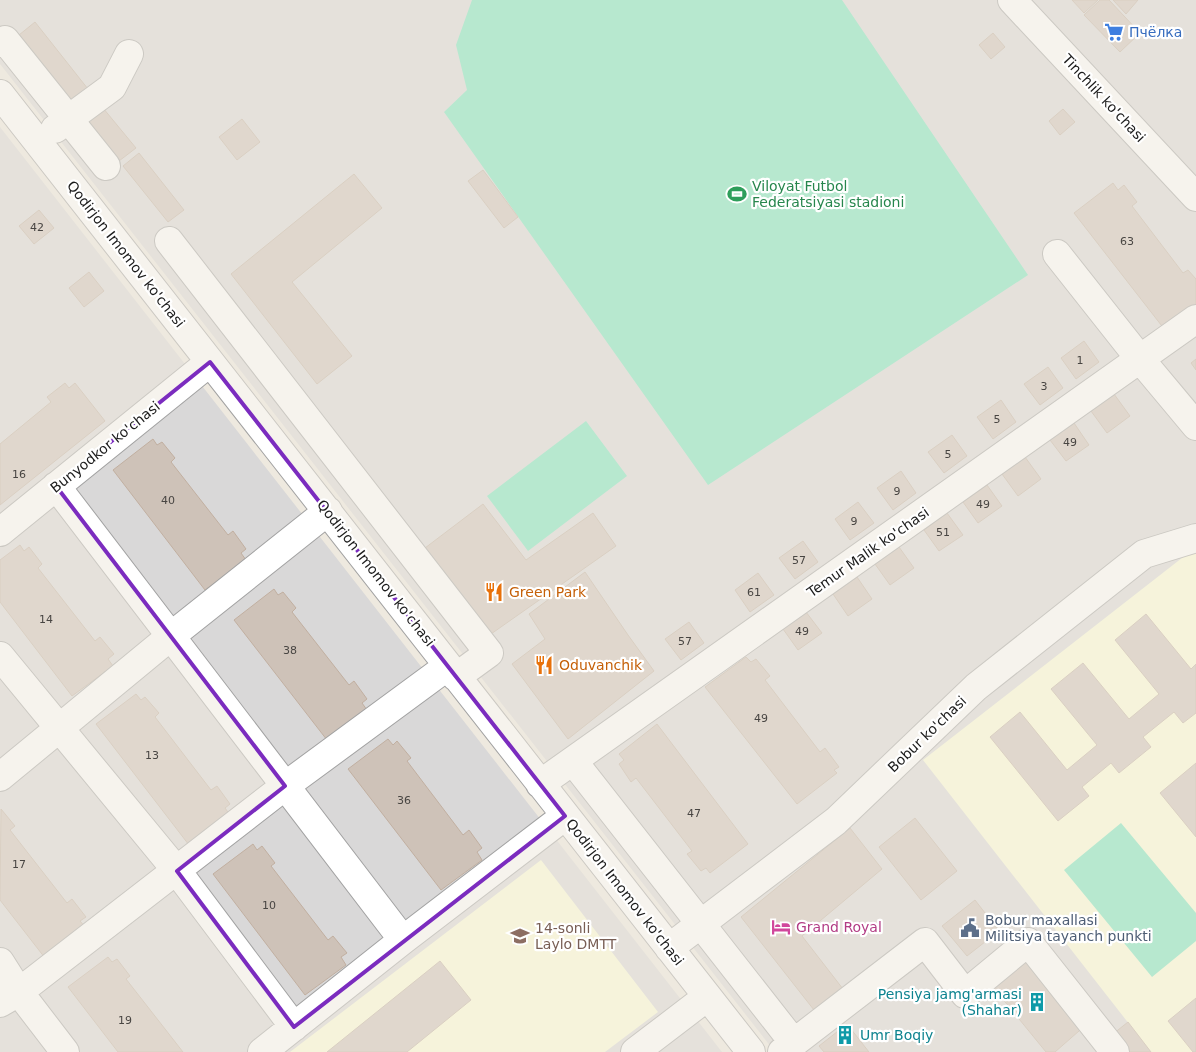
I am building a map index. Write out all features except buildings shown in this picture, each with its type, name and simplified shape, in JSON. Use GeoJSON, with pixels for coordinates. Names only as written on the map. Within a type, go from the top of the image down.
{"type":"FeatureCollection","features":[{"type":"Feature","properties":{"kind":"street","name":"Tinchlik ko'chasi"},"geometry":{"type":"LineString","coordinates":[[1012,0],[1196,197]]}},
{"type":"Feature","properties":{"kind":"street"},"geometry":{"type":"LineString","coordinates":[[0,44],[5,40],[106,166]]}},
{"type":"Feature","properties":{"kind":"street"},"geometry":{"type":"LineString","coordinates":[[38,142],[112,86],[129,54]]}},
{"type":"Feature","properties":{"kind":"street","name":"Qodirjon Imomov ko'chasi"},"geometry":{"type":"LineString","coordinates":[[0,94],[751,1052]]}},
{"type":"Feature","properties":{"kind":"street"},"geometry":{"type":"LineString","coordinates":[[10,998],[285,786],[452,671],[489,653],[170,241]]}},
{"type":"Feature","properties":{"kind":"street"},"geometry":{"type":"LineString","coordinates":[[1057,254],[1196,426]]}},
{"type":"Feature","properties":{"kind":"street","name":"Temur Malik ko'chasi"},"geometry":{"type":"LineString","coordinates":[[540,784],[1196,320]]}},
{"type":"Feature","properties":{"kind":"street","name":"Bunyodkor ko'chasi"},"geometry":{"type":"LineString","coordinates":[[0,532],[210,362]]}},
{"type":"Feature","properties":{"kind":"street"},"geometry":{"type":"LineString","coordinates":[[306,483],[339,460]]}},
{"type":"Feature","properties":{"kind":"street"},"geometry":{"type":"LineString","coordinates":[[56,486],[403,940]]}},
{"type":"Feature","properties":{"kind":"street"},"geometry":{"type":"LineString","coordinates":[[0,777],[171,636],[328,511]]}},
{"type":"Feature","properties":{"kind":"street","name":"Bobur ko'chasi"},"geometry":{"type":"LineString","coordinates":[[669,948],[836,821],[976,687],[1144,554],[1196,538]]}},
{"type":"Feature","properties":{"kind":"street"},"geometry":{"type":"LineString","coordinates":[[0,656],[177,871],[294,1027]]}},
{"type":"Feature","properties":{"kind":"street"},"geometry":{"type":"LineString","coordinates":[[573,761],[788,1048],[926,942],[965,994],[1028,942],[1115,1052]]}},
{"type":"Feature","properties":{"kind":"street"},"geometry":{"type":"LineString","coordinates":[[262,1052],[403,940],[565,816]]}},
{"type":"Feature","properties":{"kind":"street"},"geometry":{"type":"LineString","coordinates":[[0,962],[10,998],[65,1052]]}},
{"type":"Feature","properties":{"kind":"street"},"geometry":{"type":"LineString","coordinates":[[635,1052],[707,997]]}},
{"type":"Feature","properties":{"kind":"highlighted area"},"geometry":{"type":"Polygon","coordinates":[[[210,362],[565,816],[294,1027],[177,871],[285,786],[56,486],[210,362]]]}},
{"type":"Feature","properties":{"kind":"shaded area"},"geometry":{"type":"Polygon","coordinates":[[[0,0],[1196,0],[1196,1052],[775,1052],[0,64],[0,0]]]}},
{"type":"Feature","properties":{"kind":"shaded area"},"geometry":{"type":"Polygon","coordinates":[[[0,127],[722,1052],[0,1052],[0,127]]]}},
{"type":"Feature","properties":{"kind":"shaded area"},"geometry":{"type":"Polygon","coordinates":[[[1196,547],[1196,1052],[1151,1052],[923,760],[1196,547]]]}},
{"type":"Feature","properties":{"kind":"shaded area","name":"14-sonli Laylo DMTT"},"geometry":{"type":"Polygon","coordinates":[[[541,860],[658,1012],[605,1052],[290,1052],[541,860]]]}},
{"type":"Feature","properties":{"kind":"green space","name":"Viloyat Futbol Federatsiyasi stadioni"},"geometry":{"type":"Polygon","coordinates":[[[472,0],[842,0],[1028,275],[708,485],[444,112],[467,90],[456,45],[472,0]]]}},
{"type":"Feature","properties":{"kind":"green space"},"geometry":{"type":"Polygon","coordinates":[[[586,421],[627,476],[528,551],[487,496],[586,421]]]}},
{"type":"Feature","properties":{"kind":"green space"},"geometry":{"type":"Polygon","coordinates":[[[1121,823],[1196,913],[1196,941],[1152,977],[1064,870],[1121,823]]]}},
{"type":"Feature","properties":{"kind":"place","name":"Пчёлка"},"geometry":{"type":"Point","coordinates":[1114,32]}},
{"type":"Feature","properties":{"kind":"place","name":"Viloyat Futbol Federatsiyasi stadioni"},"geometry":{"type":"Point","coordinates":[737,194]}},
{"type":"Feature","properties":{"kind":"place","name":"Green Park"},"geometry":{"type":"Point","coordinates":[494,592]}},
{"type":"Feature","properties":{"kind":"place","name":"Oduvanchik"},"geometry":{"type":"Point","coordinates":[544,665]}},
{"type":"Feature","properties":{"kind":"place","name":"Grand Royal"},"geometry":{"type":"Point","coordinates":[781,927]}},
{"type":"Feature","properties":{"kind":"place","name":"Bobur maxallasi Militsiya tayanch punkti"},"geometry":{"type":"Point","coordinates":[970,928]}},
{"type":"Feature","properties":{"kind":"place","name":"14-sonli Laylo DMTT"},"geometry":{"type":"Point","coordinates":[520,936]}},
{"type":"Feature","properties":{"kind":"place","name":"Pensiya jamg'armasi (Shahar)"},"geometry":{"type":"Point","coordinates":[1037,1002]}},
{"type":"Feature","properties":{"kind":"place","name":"Umr Boqiy"},"geometry":{"type":"Point","coordinates":[845,1035]}}]}
